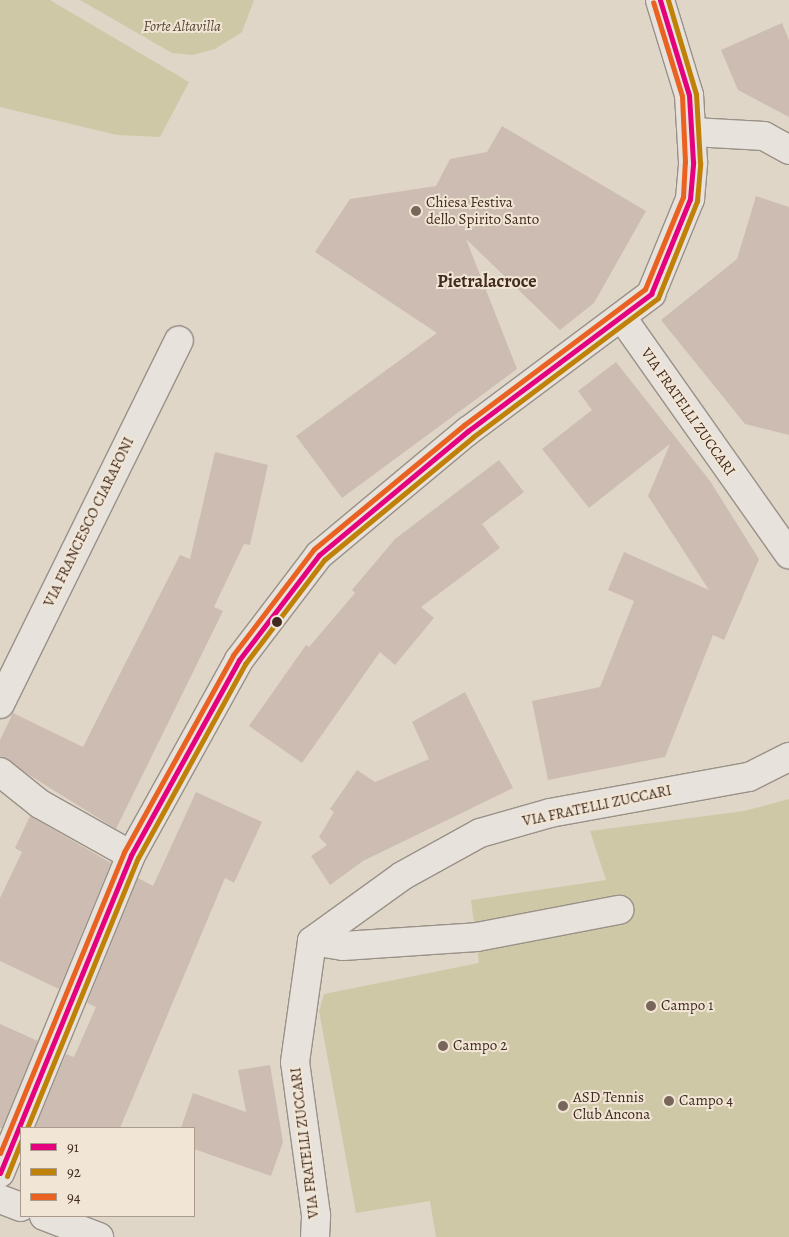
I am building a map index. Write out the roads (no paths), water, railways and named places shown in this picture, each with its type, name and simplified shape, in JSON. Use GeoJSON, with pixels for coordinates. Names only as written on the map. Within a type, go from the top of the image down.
{"type":"FeatureCollection","features":[{"type":"Feature","properties":{"kind":"street"},"geometry":{"type":"LineString","coordinates":[[0,1173],[131,855],[239,660],[320,555],[468,431],[623,319],[651,294],[680,231],[690,199],[693,132],[689,95],[660,0]]}},
{"type":"Feature","properties":{"kind":"street"},"geometry":{"type":"LineString","coordinates":[[693,132],[764,136],[789,150]]}},
{"type":"Feature","properties":{"kind":"street","name":"VIA FRATELLI ZUCCARI"},"geometry":{"type":"LineString","coordinates":[[623,319],[789,554]]}},
{"type":"Feature","properties":{"kind":"street","name":"VIA FRANCESCO CIARAFONI"},"geometry":{"type":"LineString","coordinates":[[0,704],[179,341]]}},
{"type":"Feature","properties":{"kind":"street","name":"VIA FRATELLI ZUCCARI"},"geometry":{"type":"LineString","coordinates":[[314,1237],[316,1215],[295,1062],[312,941],[402,876],[480,833],[550,813],[749,777],[789,757]]}},
{"type":"Feature","properties":{"kind":"street"},"geometry":{"type":"LineString","coordinates":[[0,772],[40,804],[131,855]]}},
{"type":"Feature","properties":{"kind":"street"},"geometry":{"type":"LineString","coordinates":[[312,941],[343,946],[477,937],[620,910]]}},
{"type":"Feature","properties":{"kind":"street"},"geometry":{"type":"LineString","coordinates":[[0,1199],[20,1207]]}},
{"type":"Feature","properties":{"kind":"street"},"geometry":{"type":"LineString","coordinates":[[47,1217],[99,1237]]}},
{"type":"Feature","properties":{"kind":"place","name":"Chiesa Festiva dello Spirito Santo"},"geometry":{"type":"Point","coordinates":[416,211]}},
{"type":"Feature","properties":{"kind":"place","name":"Campo 1"},"geometry":{"type":"Point","coordinates":[651,1006]}},
{"type":"Feature","properties":{"kind":"place","name":"Campo 2"},"geometry":{"type":"Point","coordinates":[443,1046]}},
{"type":"Feature","properties":{"kind":"place","name":"Campo 4"},"geometry":{"type":"Point","coordinates":[669,1101]}},
{"type":"Feature","properties":{"kind":"place","name":"ASD Tennis Club Ancona"},"geometry":{"type":"Point","coordinates":[563,1106]}},
{"type":"Feature","properties":{"kind":"district","name":"Pietralacroce"},"geometry":{"type":"Point","coordinates":[487,281]}},
{"type":"Feature","properties":{"kind":"park label","name":"Forte Altavilla"},"geometry":{"type":"Point","coordinates":[182,27]}}]}
